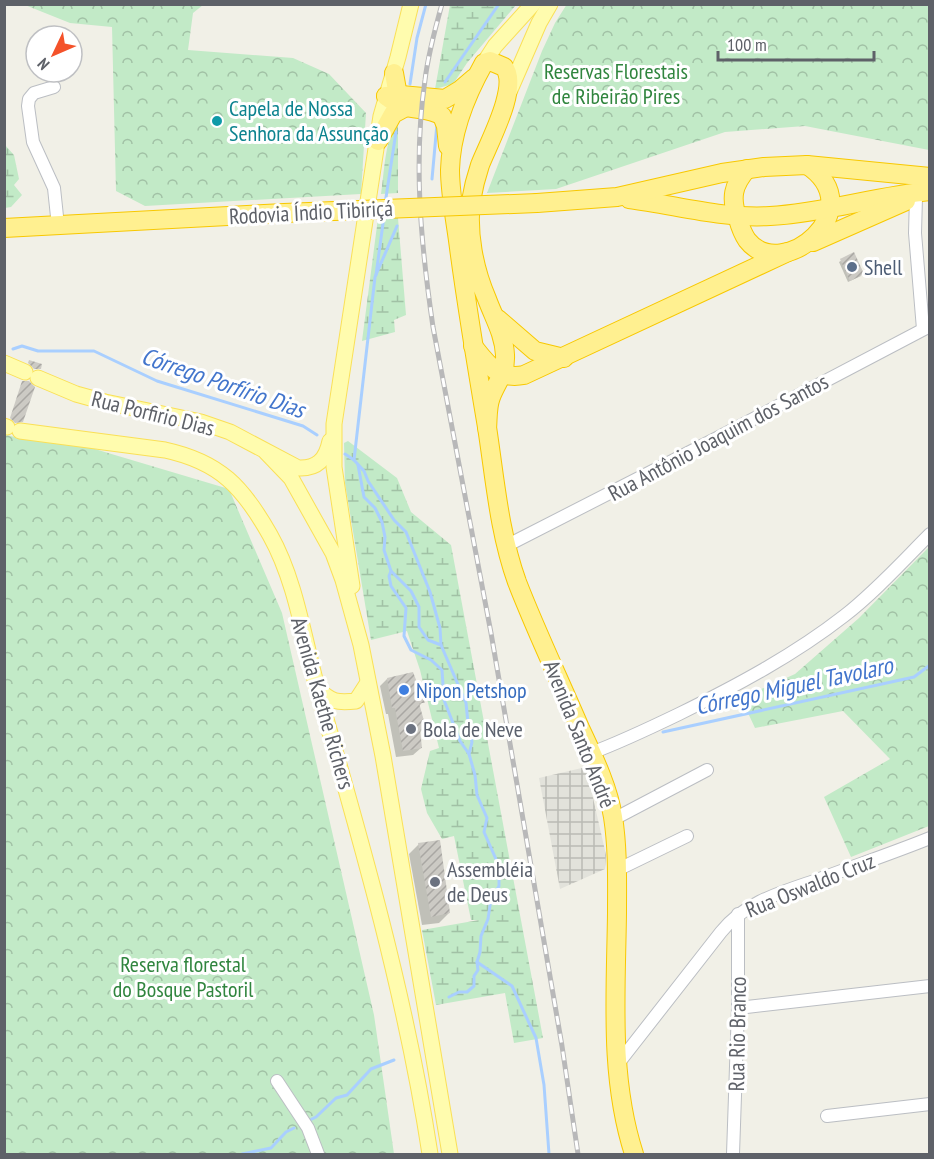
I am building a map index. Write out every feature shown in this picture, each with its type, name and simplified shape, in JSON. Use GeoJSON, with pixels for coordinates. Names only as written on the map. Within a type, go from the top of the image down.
{"type":"FeatureCollection","features":[{"type":"Feature","properties":{"kind":"highway"},"geometry":{"type":"LineString","coordinates":[[397,100],[444,99],[460,90],[490,61],[498,63],[508,71],[506,98],[479,167],[470,222],[476,267],[504,343],[506,356],[503,375]]}},
{"type":"Feature","properties":{"kind":"highway"},"geometry":{"type":"LineString","coordinates":[[450,169],[460,117],[481,69]]}},
{"type":"Feature","properties":{"kind":"highway"},"geometry":{"type":"LineString","coordinates":[[378,141],[393,114],[397,100],[394,73]]}},
{"type":"Feature","properties":{"kind":"highway","name":"Avenida Santo André"},"geometry":{"type":"LineString","coordinates":[[397,100],[442,116],[446,126],[472,344],[495,490],[507,546],[528,609],[604,782],[614,819],[617,870],[615,1026],[617,1066],[634,1155]]}},
{"type":"Feature","properties":{"kind":"highway"},"geometry":{"type":"LineString","coordinates":[[807,165],[816,171],[827,186],[830,210],[826,223],[809,244]]}},
{"type":"Feature","properties":{"kind":"highway","name":"Rodovia Índio Tibiriçá"},"geometry":{"type":"LineString","coordinates":[[4,228],[284,213],[537,203],[617,197],[747,169],[807,165],[930,177]]}},
{"type":"Feature","properties":{"kind":"highway"},"geometry":{"type":"LineString","coordinates":[[732,280],[744,265],[746,238],[737,216],[733,195],[737,182],[747,169]]}},
{"type":"Feature","properties":{"kind":"highway"},"geometry":{"type":"LineString","coordinates":[[806,213],[821,202],[827,186]]}},
{"type":"Feature","properties":{"kind":"highway","name":"Rodovia Índio Tibiriçá"},"geometry":{"type":"LineString","coordinates":[[617,197],[737,216],[769,217],[830,210],[908,193],[919,196]]}},
{"type":"Feature","properties":{"kind":"highway"},"geometry":{"type":"LineString","coordinates":[[733,195],[744,206],[769,217]]}},
{"type":"Feature","properties":{"kind":"highway"},"geometry":{"type":"LineString","coordinates":[[472,344],[489,365],[503,375],[524,375],[788,252],[919,196]]}},
{"type":"Feature","properties":{"kind":"highway"},"geometry":{"type":"LineString","coordinates":[[708,212],[731,222],[746,238],[765,251],[788,252]]}},
{"type":"Feature","properties":{"kind":"highway"},"geometry":{"type":"LineString","coordinates":[[495,316],[535,351],[564,358]]}},
{"type":"Feature","properties":{"kind":"highway"},"geometry":{"type":"LineString","coordinates":[[472,344],[488,354],[500,350],[504,343]]}},
{"type":"Feature","properties":{"kind":"highway","name":"Avenida Santo André"},"geometry":{"type":"LineString","coordinates":[[487,429],[490,399],[503,375]]}},
{"type":"Feature","properties":{"kind":"main road"},"geometry":{"type":"LineString","coordinates":[[394,73],[411,4]]}},
{"type":"Feature","properties":{"kind":"main road"},"geometry":{"type":"LineString","coordinates":[[481,69],[495,46],[533,4]]}},
{"type":"Feature","properties":{"kind":"main road"},"geometry":{"type":"LineString","coordinates":[[506,98],[539,23],[550,4]]}},
{"type":"Feature","properties":{"kind":"main road","name":"Avenida Kaethe Richers"},"geometry":{"type":"LineString","coordinates":[[361,645],[334,467],[334,424],[378,141]]}},
{"type":"Feature","properties":{"kind":"main road","name":"Rua Porfirio Dias"},"geometry":{"type":"LineString","coordinates":[[4,363],[76,394],[201,422],[230,432],[266,452]]}},
{"type":"Feature","properties":{"kind":"main road"},"geometry":{"type":"LineString","coordinates":[[4,376],[12,372],[28,374]]}},
{"type":"Feature","properties":{"kind":"main road"},"geometry":{"type":"LineString","coordinates":[[266,452],[298,468],[314,467],[326,455],[334,424]]}},
{"type":"Feature","properties":{"kind":"main road","name":"Avenida Kaethe Richers"},"geometry":{"type":"LineString","coordinates":[[11,428],[183,454],[204,462],[231,479],[271,536],[286,568],[317,688],[361,838],[389,950],[421,1097],[430,1155]]}},
{"type":"Feature","properties":{"kind":"main road","name":"Avenida Kaethe Richers"},"geometry":{"type":"LineString","coordinates":[[266,452],[291,478],[333,553],[361,645],[386,768],[450,1155]]}},
{"type":"Feature","properties":{"kind":"main road"},"geometry":{"type":"LineString","coordinates":[[317,688],[329,700],[346,702],[356,701],[368,684]]}},
{"type":"Feature","properties":{"kind":"street"},"geometry":{"type":"LineString","coordinates":[[54,87],[34,93],[29,99],[28,106],[33,142],[54,188],[58,226]]}},
{"type":"Feature","properties":{"kind":"street"},"geometry":{"type":"LineString","coordinates":[[919,196],[909,213],[915,233],[926,328]]}},
{"type":"Feature","properties":{"kind":"street","name":"Rua Antônio Joaquim dos Santos"},"geometry":{"type":"LineString","coordinates":[[507,546],[926,328]]}},
{"type":"Feature","properties":{"kind":"street"},"geometry":{"type":"LineString","coordinates":[[591,753],[618,744],[718,695],[810,640],[864,599],[930,534]]}},
{"type":"Feature","properties":{"kind":"street"},"geometry":{"type":"LineString","coordinates":[[614,819],[707,770]]}},
{"type":"Feature","properties":{"kind":"street"},"geometry":{"type":"LineString","coordinates":[[617,870],[687,836]]}},
{"type":"Feature","properties":{"kind":"street","name":"Rua Oswaldo Cruz"},"geometry":{"type":"LineString","coordinates":[[617,1066],[725,926],[738,914],[752,905],[779,894],[930,838]]}},
{"type":"Feature","properties":{"kind":"street","name":"Rua Rio Branco"},"geometry":{"type":"LineString","coordinates":[[734,1155],[738,914]]}},
{"type":"Feature","properties":{"kind":"street"},"geometry":{"type":"LineString","coordinates":[[738,1008],[930,986]]}},
{"type":"Feature","properties":{"kind":"street"},"geometry":{"type":"LineString","coordinates":[[277,1081],[308,1128],[318,1155]]}},
{"type":"Feature","properties":{"kind":"street"},"geometry":{"type":"LineString","coordinates":[[827,1116],[930,1104]]}},
{"type":"Feature","properties":{"kind":"shaded area"},"geometry":{"type":"Polygon","coordinates":[[[586,767],[606,855],[605,869],[560,889],[539,778],[586,767]]]}},
{"type":"Feature","properties":{"kind":"green space","name":"Reservas Florestais de Ribeirão Pires"},"geometry":{"type":"Polygon","coordinates":[[[567,4],[929,5],[929,150],[805,126],[725,132],[556,189],[487,193],[542,51],[567,4]]]}},
{"type":"Feature","properties":{"kind":"green space"},"geometry":{"type":"Polygon","coordinates":[[[25,5],[203,5],[193,13],[188,50],[293,58],[329,74],[366,113],[361,194],[145,206],[116,191],[112,27],[70,23],[25,5]]]}},
{"type":"Feature","properties":{"kind":"green space"},"geometry":{"type":"Polygon","coordinates":[[[450,5],[516,5],[467,63],[453,84],[435,89],[450,5]]]}},
{"type":"Feature","properties":{"kind":"green space"},"geometry":{"type":"Polygon","coordinates":[[[398,123],[398,193],[381,194],[390,136],[398,123]]]}},
{"type":"Feature","properties":{"kind":"green space"},"geometry":{"type":"Polygon","coordinates":[[[5,145],[14,155],[19,179],[14,185],[22,195],[11,207],[5,208],[5,145]]]}},
{"type":"Feature","properties":{"kind":"green space"},"geometry":{"type":"Polygon","coordinates":[[[378,218],[398,218],[406,315],[394,320],[395,332],[362,341],[378,218]]]}},
{"type":"Feature","properties":{"kind":"green space","name":"Reserva florestal do Bosque Pastoril"},"geometry":{"type":"Polygon","coordinates":[[[4,434],[18,438],[88,447],[229,489],[282,613],[374,1015],[394,1154],[5,1154],[4,434]]]}},
{"type":"Feature","properties":{"kind":"green space"},"geometry":{"type":"Polygon","coordinates":[[[348,441],[397,478],[411,512],[451,545],[543,1038],[514,1043],[505,993],[436,1005],[422,930],[479,920],[471,920],[454,836],[442,839],[427,813],[421,789],[430,751],[439,748],[420,670],[407,631],[371,640],[345,483],[344,443],[348,441]]]}},
{"type":"Feature","properties":{"kind":"green space"},"geometry":{"type":"Polygon","coordinates":[[[929,547],[929,826],[851,857],[824,797],[890,759],[843,711],[755,728],[741,698],[795,674],[859,618],[929,547]]]}},
{"type":"Feature","properties":{"kind":"building","name":"Shell"},"geometry":{"type":"Polygon","coordinates":[[[854,252],[864,274],[850,281],[840,259],[854,252]]]}},
{"type":"Feature","properties":{"kind":"building"},"geometry":{"type":"Polygon","coordinates":[[[29,360],[42,364],[41,369],[34,369],[28,363],[29,360]]]}},
{"type":"Feature","properties":{"kind":"building"},"geometry":{"type":"Polygon","coordinates":[[[22,381],[29,381],[35,387],[23,422],[15,423],[10,418],[22,381]]]}},
{"type":"Feature","properties":{"kind":"building"},"geometry":{"type":"Polygon","coordinates":[[[413,672],[425,703],[419,703],[426,728],[420,729],[422,748],[403,751],[387,678],[413,672]]]}},
{"type":"Feature","properties":{"kind":"building","name":"Assembléia de Deus"},"geometry":{"type":"Polygon","coordinates":[[[440,840],[450,913],[431,917],[418,843],[440,840]]]}},
{"type":"Feature","properties":{"kind":"waterway"},"geometry":{"type":"LineString","coordinates":[[410,84],[417,38],[426,4]]}},
{"type":"Feature","properties":{"kind":"waterway"},"geometry":{"type":"LineString","coordinates":[[445,82],[499,4]]}},
{"type":"Feature","properties":{"kind":"waterway"},"geometry":{"type":"LineString","coordinates":[[432,179],[437,124]]}},
{"type":"Feature","properties":{"kind":"waterway"},"geometry":{"type":"LineString","coordinates":[[385,204],[396,132]]}},
{"type":"Feature","properties":{"kind":"waterway"},"geometry":{"type":"LineString","coordinates":[[376,275],[384,216]]}},
{"type":"Feature","properties":{"kind":"waterway"},"geometry":{"type":"LineString","coordinates":[[397,226],[375,277],[354,460],[364,471],[368,481],[394,520],[406,532],[430,592],[440,628],[441,645],[466,703],[472,742],[469,754],[475,775],[477,795],[487,818],[484,832],[499,866],[499,886],[491,899],[488,919],[481,936],[474,986],[467,992],[459,992],[449,997]]}},
{"type":"Feature","properties":{"kind":"waterway","name":"Córrego Porfírio Dias"},"geometry":{"type":"LineString","coordinates":[[13,349],[22,346],[38,351],[94,351],[157,381],[303,426],[317,435]]}},
{"type":"Feature","properties":{"kind":"waterway","name":"Córrego Porfírio Dias"},"geometry":{"type":"LineString","coordinates":[[345,454],[354,460]]}},
{"type":"Feature","properties":{"kind":"waterway"},"geometry":{"type":"LineString","coordinates":[[358,465],[364,497],[375,508],[382,522],[385,537],[384,550],[391,571],[411,591],[419,607],[419,627],[428,640],[441,645]]}},
{"type":"Feature","properties":{"kind":"waterway"},"geometry":{"type":"LineString","coordinates":[[391,571],[389,576],[391,586],[406,608],[404,636],[411,650],[431,660],[442,670],[444,700],[460,741],[469,754]]}},
{"type":"Feature","properties":{"kind":"waterway","name":"Córrego Miguel Tavolaro"},"geometry":{"type":"LineString","coordinates":[[663,732],[914,677],[930,665]]}},
{"type":"Feature","properties":{"kind":"waterway"},"geometry":{"type":"LineString","coordinates":[[477,962],[512,986],[536,1038],[544,1085],[549,1154]]}},
{"type":"Feature","properties":{"kind":"waterway"},"geometry":{"type":"LineString","coordinates":[[310,1120],[336,1098],[347,1095],[371,1069],[394,1060]]}},
{"type":"Feature","properties":{"kind":"waterway"},"geometry":{"type":"LineString","coordinates":[[242,1154],[271,1148],[286,1132],[294,1128]]}},
{"type":"Feature","properties":{"kind":"railway"},"geometry":{"type":"LineString","coordinates":[[442,4],[428,61],[421,111],[419,173],[425,265],[433,327],[491,633],[562,1046],[578,1154]]}},
{"type":"Feature","properties":{"kind":"place","name":"Capela de Nossa Senhora da Assunção"},"geometry":{"type":"Point","coordinates":[217,121]}},
{"type":"Feature","properties":{"kind":"place","name":"Shell"},"geometry":{"type":"Point","coordinates":[852,267]}},
{"type":"Feature","properties":{"kind":"place","name":"Nipon Petshop"},"geometry":{"type":"Point","coordinates":[404,690]}},
{"type":"Feature","properties":{"kind":"place","name":"Bola de Neve"},"geometry":{"type":"Point","coordinates":[411,729]}},
{"type":"Feature","properties":{"kind":"place","name":"Assembléia de Deus"},"geometry":{"type":"Point","coordinates":[435,882]}}]}
